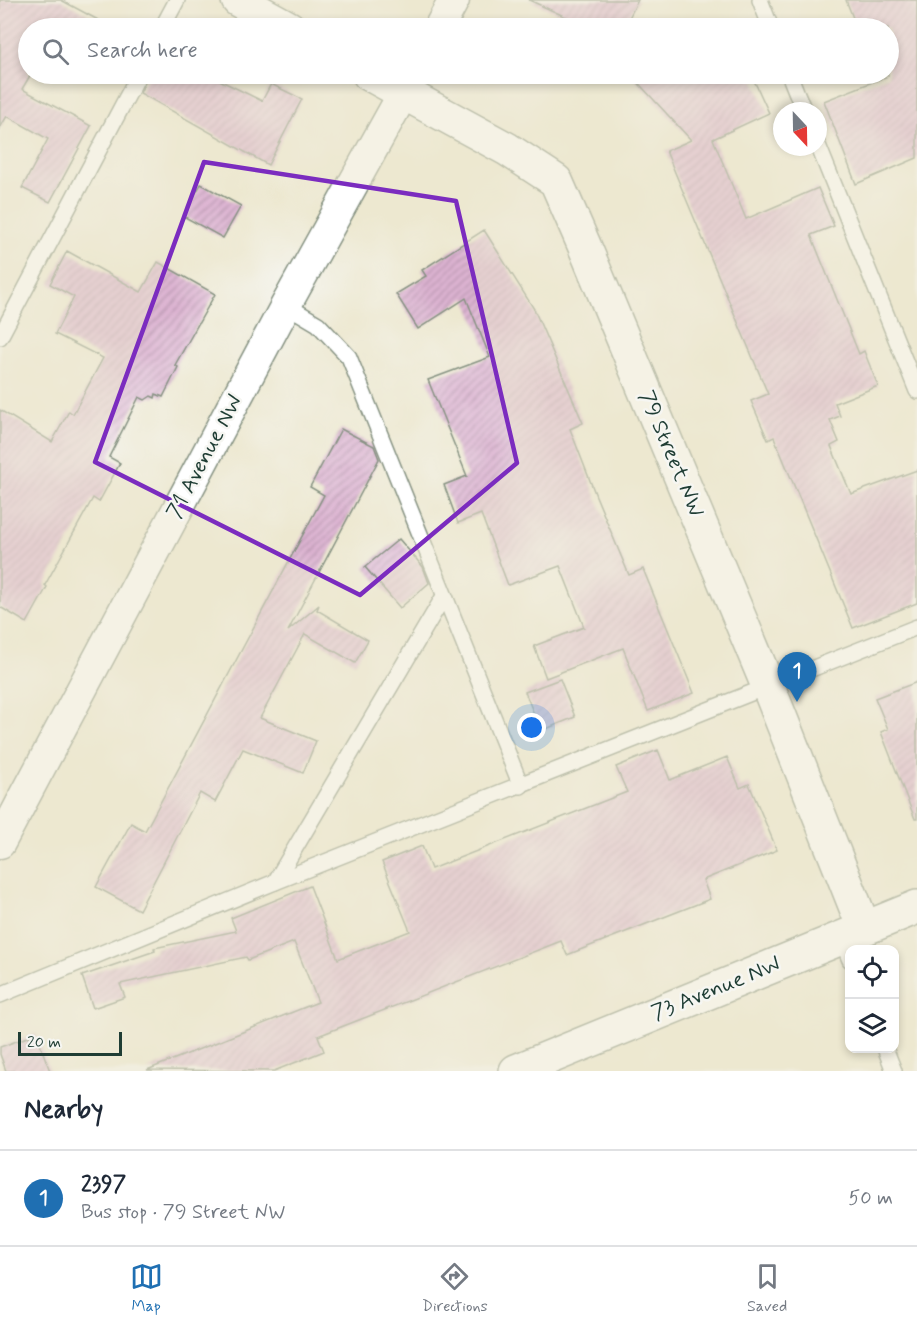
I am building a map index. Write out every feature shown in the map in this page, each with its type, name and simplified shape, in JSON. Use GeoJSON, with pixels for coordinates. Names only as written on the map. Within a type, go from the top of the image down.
{"type":"FeatureCollection","features":[{"type":"Feature","properties":{"kind":"street"},"geometry":{"type":"LineString","coordinates":[[238,0],[271,18]]}},
{"type":"Feature","properties":{"kind":"street"},"geometry":{"type":"LineString","coordinates":[[444,18],[454,0]]}},
{"type":"Feature","properties":{"kind":"street","name":"71 Avenue NW"},"geometry":{"type":"LineString","coordinates":[[0,843],[286,305],[408,84]]}},
{"type":"Feature","properties":{"kind":"street","name":"79 Street NW"},"geometry":{"type":"LineString","coordinates":[[410,84],[556,181],[768,686],[851,942]]}},
{"type":"Feature","properties":{"kind":"street","name":"73 Avenue NW"},"geometry":{"type":"LineString","coordinates":[[516,1071],[851,942],[917,907]]}},
{"type":"Feature","properties":{"kind":"lane"},"geometry":{"type":"LineString","coordinates":[[167,18],[177,0]]}},
{"type":"Feature","properties":{"kind":"lane"},"geometry":{"type":"LineString","coordinates":[[759,0],[767,18]]}},
{"type":"Feature","properties":{"kind":"lane"},"geometry":{"type":"LineString","coordinates":[[0,337],[134,84]]}},
{"type":"Feature","properties":{"kind":"lane"},"geometry":{"type":"LineString","coordinates":[[793,84],[800,102]]}},
{"type":"Feature","properties":{"kind":"lane"},"geometry":{"type":"LineString","coordinates":[[822,156],[917,391]]}},
{"type":"Feature","properties":{"kind":"lane"},"geometry":{"type":"LineString","coordinates":[[286,305],[318,324],[349,357],[521,786]]}},
{"type":"Feature","properties":{"kind":"lane"},"geometry":{"type":"LineString","coordinates":[[275,882],[444,596]]}},
{"type":"Feature","properties":{"kind":"lane"},"geometry":{"type":"LineString","coordinates":[[0,995],[275,882],[917,627]]}},
{"type":"Feature","properties":{"kind":"lane"},"geometry":{"type":"LineString","coordinates":[[887,1053],[894,1071]]}},
{"type":"Feature","properties":{"kind":"highlighted area"},"geometry":{"type":"Polygon","coordinates":[[[204,162],[456,201],[517,463],[360,595],[95,462],[204,162]]]}},
{"type":"Feature","properties":{"kind":"building"},"geometry":{"type":"Polygon","coordinates":[[[0,0],[61,0],[94,18],[18,18],[18,84],[25,84],[22,89],[91,126],[50,202],[22,188],[48,139],[7,116],[0,128],[0,0]]]}},
{"type":"Feature","properties":{"kind":"building"},"geometry":{"type":"Polygon","coordinates":[[[529,0],[638,0],[629,18],[568,18],[529,0]]]}},
{"type":"Feature","properties":{"kind":"building"},"geometry":{"type":"Polygon","coordinates":[[[846,0],[917,0],[917,158],[856,184],[827,109],[827,102],[824,101],[868,84],[899,84],[899,18],[853,18],[846,0]]]}},
{"type":"Feature","properties":{"kind":"building"},"geometry":{"type":"Polygon","coordinates":[[[144,84],[227,84],[262,101],[271,84],[302,99],[268,165],[140,93],[144,84]]]}},
{"type":"Feature","properties":{"kind":"building"},"geometry":{"type":"Polygon","coordinates":[[[639,84],[756,84],[769,113],[713,139],[746,219],[818,188],[834,226],[811,235],[859,354],[864,351],[878,386],[835,403],[840,416],[830,420],[839,442],[831,446],[851,494],[917,470],[917,603],[853,628],[774,437],[768,440],[751,401],[768,394],[666,151],[691,140],[639,84]]]}},
{"type":"Feature","properties":{"kind":"building"},"geometry":{"type":"Polygon","coordinates":[[[201,184],[241,206],[223,238],[183,216],[201,184]]]}},
{"type":"Feature","properties":{"kind":"building"},"geometry":{"type":"Polygon","coordinates":[[[484,230],[534,309],[583,423],[570,429],[596,496],[629,575],[643,569],[694,693],[648,711],[623,648],[546,678],[534,646],[584,627],[560,566],[508,585],[481,514],[458,523],[444,485],[467,476],[428,380],[490,357],[466,298],[418,329],[396,294],[426,276],[422,270],[484,230]]]}},
{"type":"Feature","properties":{"kind":"building"},"geometry":{"type":"Polygon","coordinates":[[[67,251],[141,292],[158,262],[215,294],[175,365],[178,367],[163,397],[156,394],[155,398],[151,396],[145,400],[139,397],[109,457],[120,463],[99,502],[93,498],[45,585],[47,587],[27,623],[0,607],[0,410],[52,442],[69,411],[73,414],[103,358],[55,334],[74,297],[50,284],[67,251]]]}},
{"type":"Feature","properties":{"kind":"building"},"geometry":{"type":"Polygon","coordinates":[[[341,429],[374,446],[379,459],[288,631],[319,605],[317,610],[368,640],[355,663],[305,634],[260,718],[316,741],[303,773],[243,749],[215,802],[200,793],[139,910],[96,887],[131,823],[145,831],[173,779],[324,495],[310,487],[341,429]]]}},
{"type":"Feature","properties":{"kind":"building"},"geometry":{"type":"Polygon","coordinates":[[[399,539],[423,567],[429,583],[400,608],[365,567],[399,539]]]}},
{"type":"Feature","properties":{"kind":"building"},"geometry":{"type":"Polygon","coordinates":[[[560,679],[575,717],[541,731],[525,692],[560,679]]]}},
{"type":"Feature","properties":{"kind":"building"},"geometry":{"type":"Polygon","coordinates":[[[917,682],[917,819],[915,819],[881,732],[888,729],[875,698],[917,682]]]}},
{"type":"Feature","properties":{"kind":"building"},"geometry":{"type":"Polygon","coordinates":[[[658,750],[670,780],[727,757],[740,788],[749,784],[777,850],[703,880],[710,899],[567,955],[561,941],[318,1036],[324,1051],[274,1071],[147,1070],[318,1002],[294,942],[248,960],[246,957],[120,984],[125,997],[93,1008],[82,976],[155,951],[154,948],[236,931],[231,918],[310,886],[338,959],[410,931],[382,862],[422,846],[431,869],[627,792],[616,767],[658,750]]]}},
{"type":"Feature","properties":{"kind":"building"},"geometry":{"type":"Polygon","coordinates":[[[36,1034],[50,1071],[6,1071],[0,1047],[36,1034]]]}},
{"type":"Feature","properties":{"kind":"place","name":"2397"},"geometry":{"type":"Point","coordinates":[797,702]}}]}
